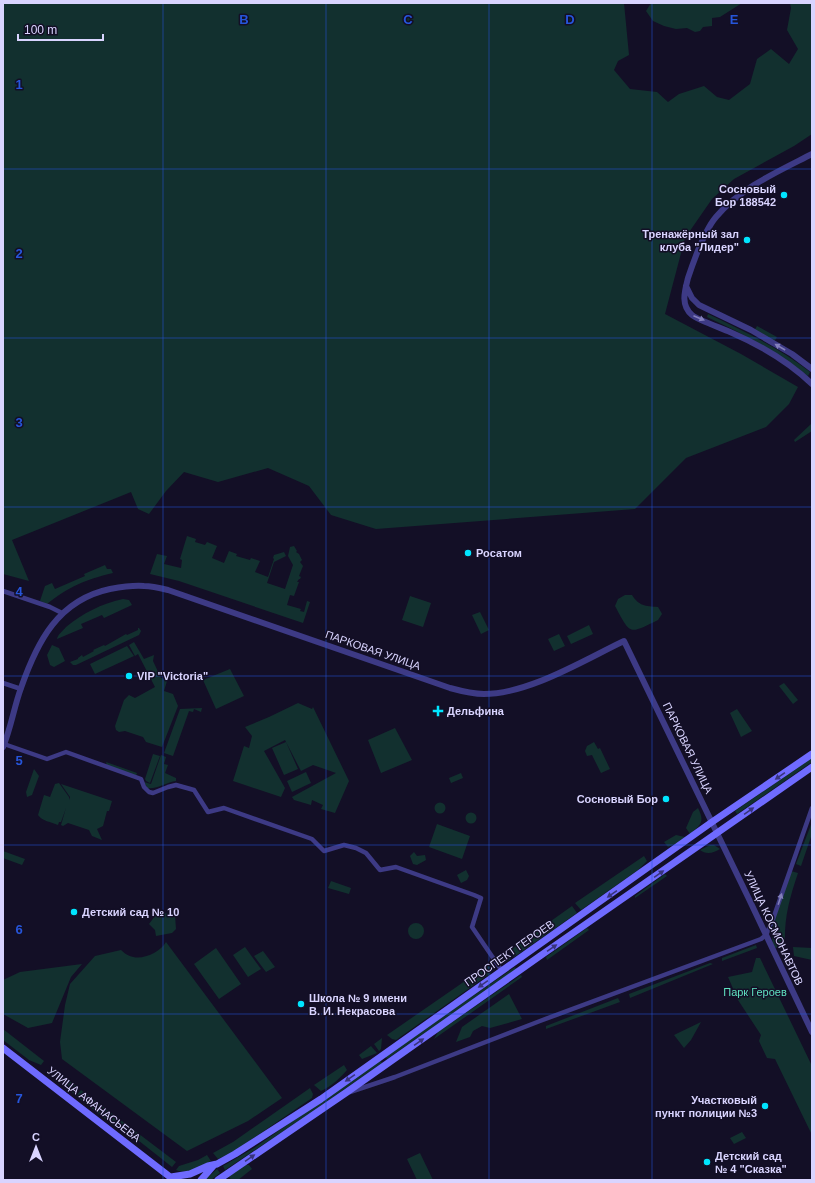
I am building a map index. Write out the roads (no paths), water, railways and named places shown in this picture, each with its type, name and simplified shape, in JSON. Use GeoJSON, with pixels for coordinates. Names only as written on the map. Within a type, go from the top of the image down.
{"type":"FeatureCollection","features":[{"type":"Feature","properties":{"kind":"main road","name":"ПРОСПЕКТ ГЕРОЕВ"},"geometry":{"type":"LineString","coordinates":[[214,1165],[235,1154],[321,1098],[712,822],[812,754]]}},
{"type":"Feature","properties":{"kind":"main road","name":"ПРОСПЕКТ ГЕРОЕВ"},"geometry":{"type":"LineString","coordinates":[[218,1180],[347,1092],[812,767]]}},
{"type":"Feature","properties":{"kind":"main road","name":"УЛИЦА АФАНАСЬЕВА"},"geometry":{"type":"LineString","coordinates":[[3,1048],[172,1179]]}},
{"type":"Feature","properties":{"kind":"main road"},"geometry":{"type":"LineString","coordinates":[[172,1179],[214,1165]]}},
{"type":"Feature","properties":{"kind":"main road"},"geometry":{"type":"LineString","coordinates":[[201,1180],[214,1165]]}},
{"type":"Feature","properties":{"kind":"street"},"geometry":{"type":"LineString","coordinates":[[812,154],[749,189],[730,203],[715,218],[704,237],[693,262],[684,296],[684,301],[692,315],[746,339],[766,350],[786,362],[812,384]]}},
{"type":"Feature","properties":{"kind":"street"},"geometry":{"type":"LineString","coordinates":[[686,286],[689,294],[699,305],[751,330],[792,354],[812,369]]}},
{"type":"Feature","properties":{"kind":"street","name":"ПАРКОВАЯ УЛИЦА"},"geometry":{"type":"LineString","coordinates":[[4,746],[21,689],[33,657],[46,633],[62,613],[78,601],[99,592],[125,586],[144,586],[168,590],[450,688],[483,694],[510,691],[546,678],[624,640],[712,822]]}},
{"type":"Feature","properties":{"kind":"street"},"geometry":{"type":"LineString","coordinates":[[3,591],[50,607],[62,613]]}},
{"type":"Feature","properties":{"kind":"street"},"geometry":{"type":"LineString","coordinates":[[3,683],[21,689]]}},
{"type":"Feature","properties":{"kind":"street"},"geometry":{"type":"LineString","coordinates":[[4,746],[47,759],[66,752],[141,779],[144,787],[149,792],[153,793],[168,786],[182,786],[194,790],[208,812],[224,808],[312,839],[324,851],[344,845],[356,848],[366,853],[380,870],[396,867],[481,898],[472,927],[502,971]]}},
{"type":"Feature","properties":{"kind":"street"},"geometry":{"type":"LineString","coordinates":[[766,935],[812,808]]}},
{"type":"Feature","properties":{"kind":"street","name":"УЛИЦА КОСМОНАВТОВ"},"geometry":{"type":"LineString","coordinates":[[712,822],[812,1032]]}},
{"type":"Feature","properties":{"kind":"street","name":"ПРОСПЕКТ ГЕРОЕВ"},"geometry":{"type":"LineString","coordinates":[[347,1092],[365,1088],[395,1077],[540,1021],[756,941],[766,935]]}},
{"type":"Feature","properties":{"kind":"place","name":"Сосновый Бор 188542"},"geometry":{"type":"Point","coordinates":[784,195]}},
{"type":"Feature","properties":{"kind":"place","name":"Тренажёрный зал клуба \"Лидер\""},"geometry":{"type":"Point","coordinates":[747,240]}},
{"type":"Feature","properties":{"kind":"place","name":"Росатом"},"geometry":{"type":"Point","coordinates":[468,553]}},
{"type":"Feature","properties":{"kind":"place","name":"VIP \"Victoria\""},"geometry":{"type":"Point","coordinates":[129,676]}},
{"type":"Feature","properties":{"kind":"place","name":"Дельфина"},"geometry":{"type":"Point","coordinates":[438,711]}},
{"type":"Feature","properties":{"kind":"place","name":"Сосновый Бор"},"geometry":{"type":"Point","coordinates":[666,799]}},
{"type":"Feature","properties":{"kind":"place","name":"Детский сад № 10"},"geometry":{"type":"Point","coordinates":[74,912]}},
{"type":"Feature","properties":{"kind":"place","name":"Школа № 9 имени В. И. Некрасова"},"geometry":{"type":"Point","coordinates":[301,1004]}},
{"type":"Feature","properties":{"kind":"place","name":"Участковый пункт полиции №3"},"geometry":{"type":"Point","coordinates":[765,1106]}},
{"type":"Feature","properties":{"kind":"place","name":"Детский сад № 4 \"Сказка\""},"geometry":{"type":"Point","coordinates":[707,1162]}},
{"type":"Feature","properties":{"kind":"park label","name":"Парк Героев"},"geometry":{"type":"Point","coordinates":[755,992]}}]}
